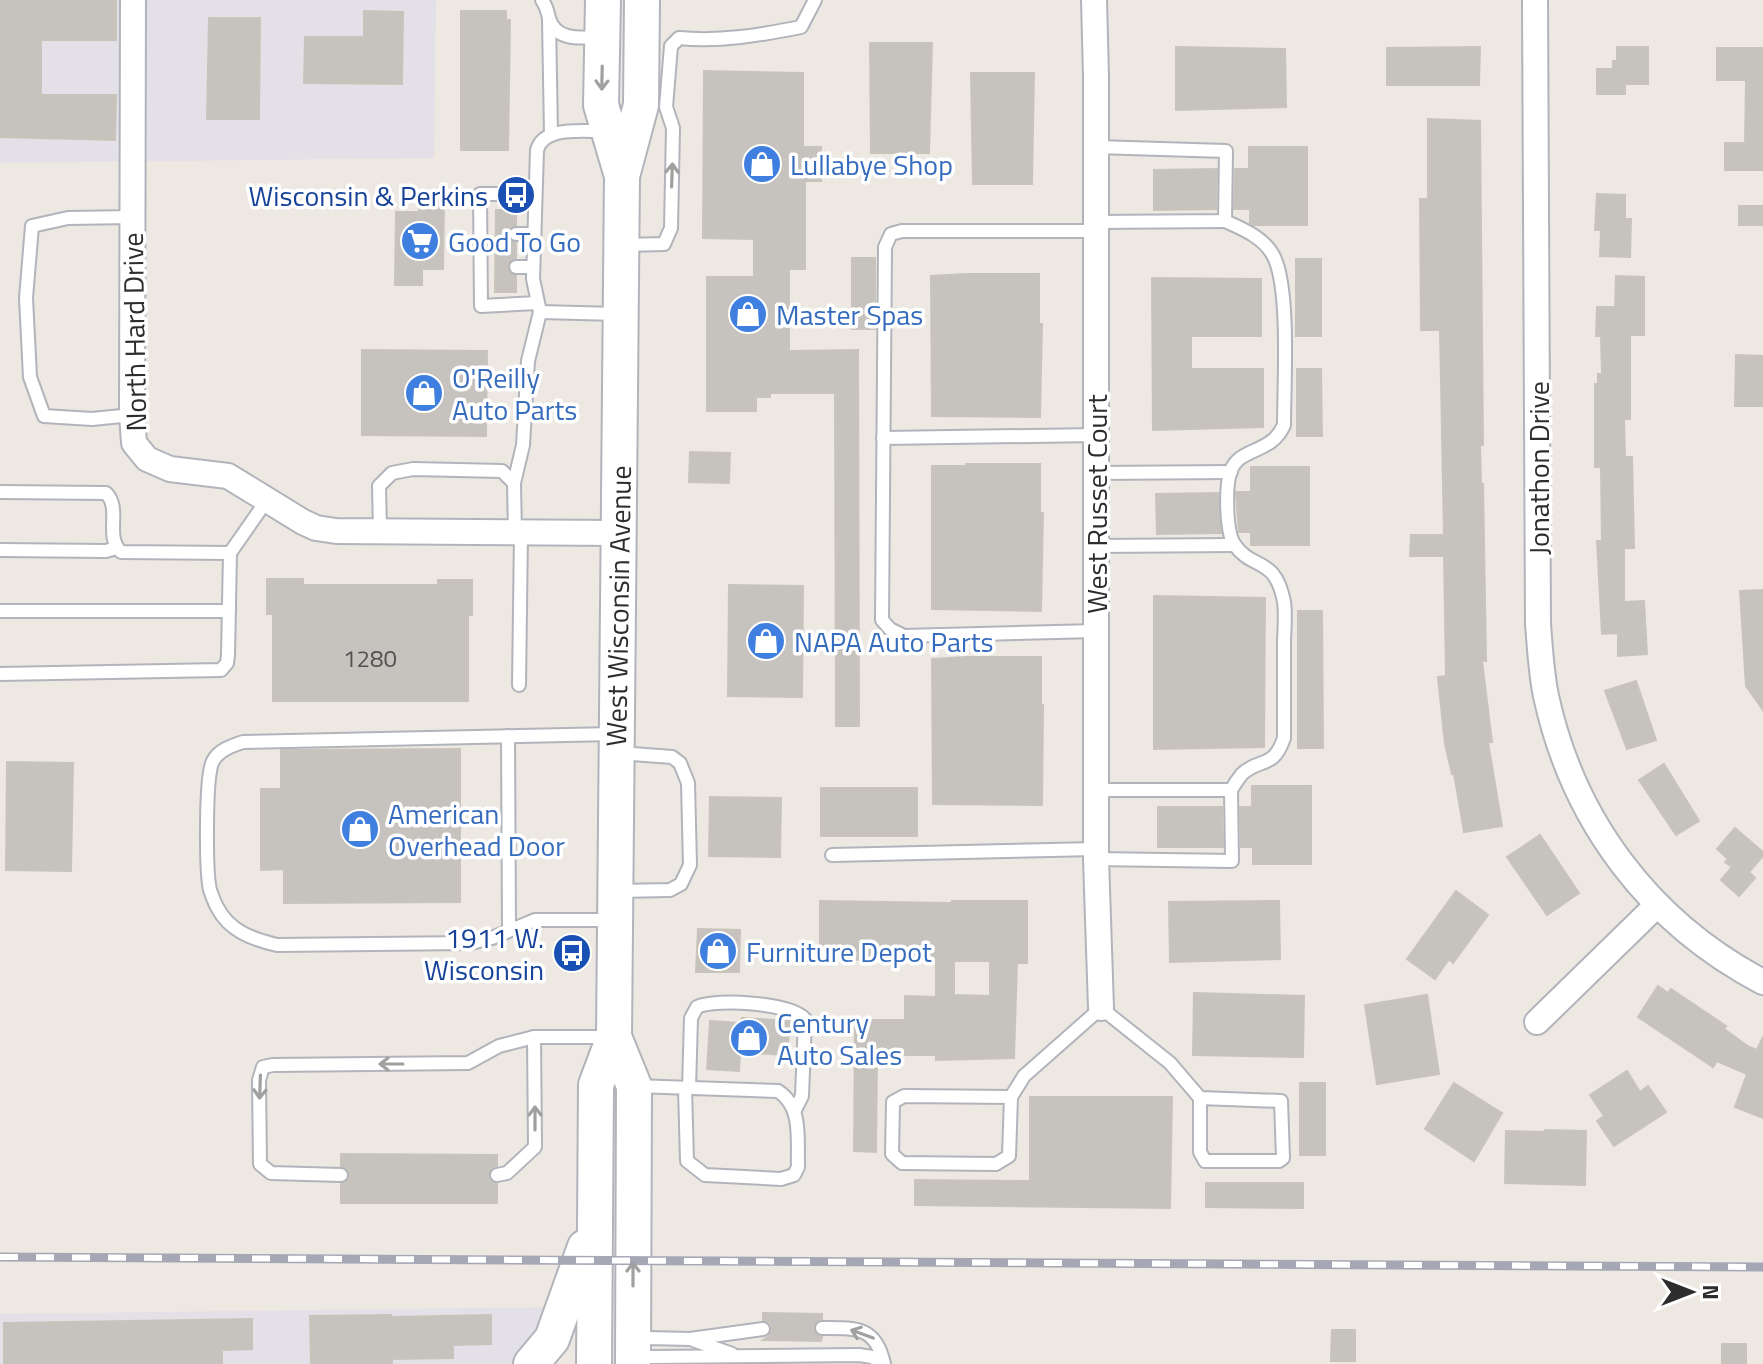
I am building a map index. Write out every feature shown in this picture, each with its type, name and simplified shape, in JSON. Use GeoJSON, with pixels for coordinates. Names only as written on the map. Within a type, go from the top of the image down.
{"type":"FeatureCollection","features":[{"type":"Feature","properties":{"kind":"main road","name":"West Wisconsin Avenue"},"geometry":{"type":"LineString","coordinates":[[603,0],[601,105],[638,118]]}},
{"type":"Feature","properties":{"kind":"main road","name":"West Wisconsin Avenue"},"geometry":{"type":"LineString","coordinates":[[633,1358],[614,1037],[622,176],[638,118],[642,0]]}},
{"type":"Feature","properties":{"kind":"main road","name":"West Wisconsin Avenue"},"geometry":{"type":"LineString","coordinates":[[591,1361],[595,1216],[615,1085]]}},
{"type":"Feature","properties":{"kind":"main road"},"geometry":{"type":"LineString","coordinates":[[536,1357],[552,1339],[558,1325],[595,1216]]}},
{"type":"Feature","properties":{"kind":"main road"},"geometry":{"type":"LineString","coordinates":[[536,1357],[558,1345],[591,1361],[633,1358]]}},
{"type":"Feature","properties":{"kind":"street","name":"North Hard Drive"},"geometry":{"type":"LineString","coordinates":[[133,0],[132,415],[134,443],[147,459],[170,469],[228,476],[316,528],[618,533]]}},
{"type":"Feature","properties":{"kind":"street","name":"West Russet Court"},"geometry":{"type":"LineString","coordinates":[[1094,0],[1096,854],[1101,1008]]}},
{"type":"Feature","properties":{"kind":"street","name":"Jonathon Drive"},"geometry":{"type":"LineString","coordinates":[[1535,0],[1538,624],[1546,695],[1557,737],[1592,818],[1613,852],[1656,906],[1703,945],[1763,982]]}},
{"type":"Feature","properties":{"kind":"street"},"geometry":{"type":"LineString","coordinates":[[1537,1022],[1656,906]]}},
{"type":"Feature","properties":{"kind":"lane"},"geometry":{"type":"LineString","coordinates":[[542,0],[549,12],[551,135]]}},
{"type":"Feature","properties":{"kind":"lane"},"geometry":{"type":"LineString","coordinates":[[638,118],[671,46],[679,38],[703,41],[801,27],[815,0]]}},
{"type":"Feature","properties":{"kind":"lane"},"geometry":{"type":"LineString","coordinates":[[549,20],[558,32],[571,39],[602,36]]}},
{"type":"Feature","properties":{"kind":"lane"},"geometry":{"type":"LineString","coordinates":[[519,685],[518,533],[514,483],[523,445],[528,361],[538,307],[533,267],[537,150],[540,141],[551,135],[638,118],[673,128],[671,228],[664,244],[621,245]]}},
{"type":"Feature","properties":{"kind":"lane"},"geometry":{"type":"LineString","coordinates":[[1096,147],[1226,151],[1225,221]]}},
{"type":"Feature","properties":{"kind":"lane"},"geometry":{"type":"LineString","coordinates":[[535,194],[480,194],[481,306],[621,314]]}},
{"type":"Feature","properties":{"kind":"lane"},"geometry":{"type":"LineString","coordinates":[[132,217],[68,218],[32,226],[26,298],[30,377],[44,416],[92,419],[132,415]]}},
{"type":"Feature","properties":{"kind":"lane"},"geometry":{"type":"LineString","coordinates":[[832,855],[1096,854],[1232,861],[1231,790],[1243,773],[1271,760],[1280,751],[1284,738],[1284,603],[1275,574],[1235,545],[1228,530],[1231,472],[1247,452],[1266,447],[1278,439],[1284,425],[1283,312],[1281,279],[1274,255],[1260,240],[1225,221],[902,231],[891,234],[885,247],[882,620],[890,629],[904,636],[1096,631]]}},
{"type":"Feature","properties":{"kind":"lane"},"geometry":{"type":"LineString","coordinates":[[480,235],[495,234]]}},
{"type":"Feature","properties":{"kind":"lane"},"geometry":{"type":"LineString","coordinates":[[516,234],[534,234]]}},
{"type":"Feature","properties":{"kind":"lane"},"geometry":{"type":"LineString","coordinates":[[516,267],[533,267]]}},
{"type":"Feature","properties":{"kind":"lane"},"geometry":{"type":"LineString","coordinates":[[481,268],[495,268]]}},
{"type":"Feature","properties":{"kind":"lane"},"geometry":{"type":"LineString","coordinates":[[883,438],[1097,435]]}},
{"type":"Feature","properties":{"kind":"lane"},"geometry":{"type":"LineString","coordinates":[[380,531],[379,486],[392,473],[413,469],[502,471],[514,483]]}},
{"type":"Feature","properties":{"kind":"lane"},"geometry":{"type":"LineString","coordinates":[[1096,473],[1231,472]]}},
{"type":"Feature","properties":{"kind":"lane"},"geometry":{"type":"LineString","coordinates":[[0,492],[106,493],[113,504],[113,541],[116,548]]}},
{"type":"Feature","properties":{"kind":"lane"},"geometry":{"type":"LineString","coordinates":[[0,674],[221,670],[227,663],[230,553],[267,500]]}},
{"type":"Feature","properties":{"kind":"lane"},"geometry":{"type":"LineString","coordinates":[[1097,546],[1235,545]]}},
{"type":"Feature","properties":{"kind":"lane"},"geometry":{"type":"LineString","coordinates":[[0,550],[106,551],[116,548],[128,553],[230,553]]}},
{"type":"Feature","properties":{"kind":"lane"},"geometry":{"type":"LineString","coordinates":[[0,611],[229,611]]}},
{"type":"Feature","properties":{"kind":"lane"},"geometry":{"type":"LineString","coordinates":[[508,736],[509,929]]}},
{"type":"Feature","properties":{"kind":"lane"},"geometry":{"type":"LineString","coordinates":[[508,736],[616,743],[672,757],[680,763],[688,783],[690,865],[681,884],[670,890],[615,906],[535,920],[471,943],[277,945],[252,939],[234,929],[217,909],[210,888],[208,783],[212,762],[225,748],[243,742],[508,736]]}},
{"type":"Feature","properties":{"kind":"lane"},"geometry":{"type":"LineString","coordinates":[[1096,790],[1231,790]]}},
{"type":"Feature","properties":{"kind":"lane"},"geometry":{"type":"LineString","coordinates":[[615,1085],[687,1088],[778,1091],[787,1097],[795,1110],[798,1167],[794,1175],[781,1179],[705,1175],[687,1161],[687,1088],[691,1018],[697,1007],[718,1002],[787,1008],[805,1019],[802,1096],[795,1110]]}},
{"type":"Feature","properties":{"kind":"lane"},"geometry":{"type":"LineString","coordinates":[[1011,1097],[904,1096],[893,1102],[892,1154],[902,1163],[996,1164],[1009,1156],[1011,1097],[1024,1076],[1101,1008],[1170,1063],[1200,1098],[1200,1152],[1205,1161],[1279,1161],[1283,1158],[1281,1101],[1200,1098]]}},
{"type":"Feature","properties":{"kind":"lane"},"geometry":{"type":"LineString","coordinates":[[341,1175],[271,1173],[260,1164],[259,1080],[263,1067],[468,1063],[499,1046],[534,1037],[614,1037]]}},
{"type":"Feature","properties":{"kind":"lane"},"geometry":{"type":"LineString","coordinates":[[497,1175],[507,1173],[535,1147],[534,1037]]}},
{"type":"Feature","properties":{"kind":"lane"},"geometry":{"type":"LineString","coordinates":[[822,1328],[867,1333],[876,1339],[884,1364]]}},
{"type":"Feature","properties":{"kind":"lane"},"geometry":{"type":"LineString","coordinates":[[633,1358],[648,1338],[690,1339],[763,1329]]}},
{"type":"Feature","properties":{"kind":"lane"},"geometry":{"type":"LineString","coordinates":[[690,1339],[744,1358]]}},
{"type":"Feature","properties":{"kind":"lane"},"geometry":{"type":"LineString","coordinates":[[633,1358],[676,1360],[859,1355],[872,1357],[884,1364]]}},
{"type":"Feature","properties":{"kind":"shaded area"},"geometry":{"type":"Polygon","coordinates":[[[0,0],[436,0],[434,158],[0,163],[0,0]]]}},
{"type":"Feature","properties":{"kind":"shaded area"},"geometry":{"type":"Polygon","coordinates":[[[558,1307],[518,1364],[0,1364],[0,1314],[558,1307]]]}},
{"type":"Feature","properties":{"kind":"building"},"geometry":{"type":"Polygon","coordinates":[[[0,0],[116,0],[116,40],[41,40],[41,95],[116,95],[115,140],[0,137],[0,0]]]}},
{"type":"Feature","properties":{"kind":"building"},"geometry":{"type":"Polygon","coordinates":[[[364,11],[403,12],[402,84],[304,83],[305,37],[364,37],[364,11]]]}},
{"type":"Feature","properties":{"kind":"building"},"geometry":{"type":"Polygon","coordinates":[[[461,11],[506,11],[506,20],[510,20],[508,150],[461,150],[461,11]]]}},
{"type":"Feature","properties":{"kind":"building"},"geometry":{"type":"Polygon","coordinates":[[[209,18],[260,18],[259,119],[207,119],[209,18]]]}},
{"type":"Feature","properties":{"kind":"building"},"geometry":{"type":"Polygon","coordinates":[[[870,43],[932,43],[929,153],[871,153],[870,43]]]}},
{"type":"Feature","properties":{"kind":"building"},"geometry":{"type":"Polygon","coordinates":[[[1176,47],[1285,49],[1286,107],[1176,110],[1176,47]]]}},
{"type":"Feature","properties":{"kind":"building"},"geometry":{"type":"Polygon","coordinates":[[[1480,47],[1479,85],[1387,85],[1387,48],[1480,47]]]}},
{"type":"Feature","properties":{"kind":"building"},"geometry":{"type":"Polygon","coordinates":[[[1617,47],[1648,47],[1648,84],[1625,84],[1625,94],[1597,94],[1597,69],[1613,69],[1613,61],[1617,61],[1617,47]]]}},
{"type":"Feature","properties":{"kind":"building"},"geometry":{"type":"Polygon","coordinates":[[[1717,48],[1763,48],[1763,170],[1725,170],[1725,143],[1745,143],[1746,80],[1717,80],[1717,48]]]}},
{"type":"Feature","properties":{"kind":"building"},"geometry":{"type":"Polygon","coordinates":[[[704,71],[803,73],[803,147],[821,147],[821,181],[805,181],[805,269],[789,269],[789,351],[858,350],[859,726],[836,726],[835,393],[770,393],[770,397],[756,397],[756,411],[707,411],[707,277],[754,277],[754,239],[703,238],[704,71]]]}},
{"type":"Feature","properties":{"kind":"building"},"geometry":{"type":"Polygon","coordinates":[[[971,73],[1034,73],[1032,184],[973,184],[971,73]]]}},
{"type":"Feature","properties":{"kind":"building"},"geometry":{"type":"Polygon","coordinates":[[[1428,119],[1480,121],[1483,445],[1480,445],[1486,661],[1482,661],[1492,742],[1488,742],[1502,826],[1464,832],[1454,773],[1445,744],[1438,677],[1446,676],[1444,556],[1410,556],[1411,535],[1444,535],[1440,330],[1421,330],[1420,199],[1428,199],[1428,119]]]}},
{"type":"Feature","properties":{"kind":"building"},"geometry":{"type":"Polygon","coordinates":[[[1249,147],[1307,147],[1307,225],[1254,225],[1250,223],[1250,209],[1234,209],[1235,169],[1249,169],[1249,147]]]}},
{"type":"Feature","properties":{"kind":"building"},"geometry":{"type":"Polygon","coordinates":[[[1217,169],[1216,209],[1154,210],[1154,170],[1217,169]]]}},
{"type":"Feature","properties":{"kind":"building"},"geometry":{"type":"Polygon","coordinates":[[[1597,194],[1625,195],[1625,219],[1631,219],[1630,257],[1600,256],[1601,230],[1595,230],[1597,194]]]}},
{"type":"Feature","properties":{"kind":"building","name":"Good To Go"},"geometry":{"type":"Polygon","coordinates":[[[419,202],[444,202],[443,269],[422,269],[422,285],[395,285],[396,212],[419,212],[419,202]]]}},
{"type":"Feature","properties":{"kind":"building"},"geometry":{"type":"Polygon","coordinates":[[[1739,206],[1763,206],[1763,225],[1739,225],[1739,206]]]}},
{"type":"Feature","properties":{"kind":"building"},"geometry":{"type":"Polygon","coordinates":[[[496,210],[516,210],[516,225],[507,233],[509,239],[516,243],[516,258],[507,266],[509,272],[516,276],[516,292],[495,292],[496,210]]]}},
{"type":"Feature","properties":{"kind":"building"},"geometry":{"type":"Polygon","coordinates":[[[852,258],[875,258],[875,329],[852,329],[852,258]]]}},
{"type":"Feature","properties":{"kind":"building"},"geometry":{"type":"Polygon","coordinates":[[[1296,259],[1321,259],[1321,336],[1296,336],[1296,259]]]}},
{"type":"Feature","properties":{"kind":"building"},"geometry":{"type":"Polygon","coordinates":[[[1039,274],[1039,324],[1042,324],[1040,417],[932,416],[931,276],[1039,274]]]}},
{"type":"Feature","properties":{"kind":"building"},"geometry":{"type":"Polygon","coordinates":[[[1616,276],[1644,277],[1644,335],[1630,335],[1630,419],[1624,419],[1625,457],[1632,457],[1634,548],[1624,548],[1624,602],[1644,601],[1647,654],[1618,656],[1618,633],[1602,634],[1597,541],[1602,541],[1601,467],[1595,467],[1595,384],[1598,384],[1598,374],[1602,374],[1601,336],[1596,336],[1597,307],[1615,307],[1616,276]]]}},
{"type":"Feature","properties":{"kind":"building"},"geometry":{"type":"Polygon","coordinates":[[[1152,278],[1261,279],[1261,336],[1191,336],[1191,369],[1263,369],[1263,427],[1153,430],[1152,278]]]}},
{"type":"Feature","properties":{"kind":"building","name":"O'Reilly Auto Parts"},"geometry":{"type":"Polygon","coordinates":[[[362,350],[487,351],[486,436],[362,435],[362,350]]]}},
{"type":"Feature","properties":{"kind":"building"},"geometry":{"type":"Polygon","coordinates":[[[1736,355],[1763,356],[1763,406],[1735,406],[1736,355]]]}},
{"type":"Feature","properties":{"kind":"building"},"geometry":{"type":"Polygon","coordinates":[[[1297,369],[1321,369],[1322,436],[1297,436],[1297,369]]]}},
{"type":"Feature","properties":{"kind":"building"},"geometry":{"type":"Polygon","coordinates":[[[690,452],[730,453],[729,483],[689,482],[690,452]]]}},
{"type":"Feature","properties":{"kind":"building"},"geometry":{"type":"Polygon","coordinates":[[[1040,464],[1040,513],[1043,513],[1041,611],[932,609],[932,466],[1040,464]]]}},
{"type":"Feature","properties":{"kind":"building"},"geometry":{"type":"Polygon","coordinates":[[[1251,467],[1309,467],[1309,545],[1251,545],[1251,532],[1239,532],[1236,492],[1251,492],[1251,467]]]}},
{"type":"Feature","properties":{"kind":"building"},"geometry":{"type":"Polygon","coordinates":[[[1218,493],[1221,533],[1157,534],[1156,494],[1218,493]]]}},
{"type":"Feature","properties":{"kind":"building"},"geometry":{"type":"Polygon","coordinates":[[[267,579],[303,579],[303,585],[438,585],[438,580],[472,580],[472,615],[468,615],[468,701],[273,701],[273,614],[267,614],[267,579]]]}},
{"type":"Feature","properties":{"kind":"building","name":"NAPA Auto Parts"},"geometry":{"type":"Polygon","coordinates":[[[729,585],[803,586],[802,697],[728,696],[729,585]]]}},
{"type":"Feature","properties":{"kind":"building"},"geometry":{"type":"Polygon","coordinates":[[[1763,590],[1763,710],[1746,686],[1740,591],[1763,590]]]}},
{"type":"Feature","properties":{"kind":"building"},"geometry":{"type":"Polygon","coordinates":[[[1154,596],[1265,598],[1264,747],[1154,749],[1154,596]]]}},
{"type":"Feature","properties":{"kind":"building"},"geometry":{"type":"Polygon","coordinates":[[[1298,611],[1322,611],[1323,748],[1298,748],[1298,611]]]}},
{"type":"Feature","properties":{"kind":"building"},"geometry":{"type":"Polygon","coordinates":[[[1041,657],[1042,805],[933,804],[932,659],[1041,657]]]}},
{"type":"Feature","properties":{"kind":"building"},"geometry":{"type":"Polygon","coordinates":[[[1636,681],[1656,740],[1627,749],[1605,691],[1636,681]]]}},
{"type":"Feature","properties":{"kind":"building","name":"American Overhead Door"},"geometry":{"type":"Polygon","coordinates":[[[460,749],[460,902],[284,903],[284,869],[261,870],[261,789],[281,789],[281,750],[460,749]]]}},
{"type":"Feature","properties":{"kind":"building"},"geometry":{"type":"Polygon","coordinates":[[[7,762],[73,763],[71,871],[6,870],[7,762]]]}},
{"type":"Feature","properties":{"kind":"building"},"geometry":{"type":"Polygon","coordinates":[[[1664,764],[1699,821],[1676,835],[1639,780],[1664,764]]]}},
{"type":"Feature","properties":{"kind":"building"},"geometry":{"type":"Polygon","coordinates":[[[1252,786],[1311,786],[1311,864],[1253,864],[1253,847],[1241,847],[1240,807],[1252,807],[1252,786]]]}},
{"type":"Feature","properties":{"kind":"building"},"geometry":{"type":"Polygon","coordinates":[[[821,788],[917,788],[917,836],[821,836],[821,788]]]}},
{"type":"Feature","properties":{"kind":"building"},"geometry":{"type":"Polygon","coordinates":[[[710,797],[781,798],[780,857],[709,856],[710,797]]]}},
{"type":"Feature","properties":{"kind":"building"},"geometry":{"type":"Polygon","coordinates":[[[1158,807],[1222,807],[1223,847],[1158,847],[1158,807]]]}},
{"type":"Feature","properties":{"kind":"building"},"geometry":{"type":"Polygon","coordinates":[[[1735,828],[1763,852],[1749,872],[1755,878],[1739,896],[1721,880],[1732,867],[1717,849],[1735,828]]]}},
{"type":"Feature","properties":{"kind":"building"},"geometry":{"type":"Polygon","coordinates":[[[1540,835],[1579,893],[1547,915],[1507,857],[1540,835]]]}},
{"type":"Feature","properties":{"kind":"building"},"geometry":{"type":"Polygon","coordinates":[[[1456,891],[1488,915],[1453,963],[1449,959],[1435,979],[1407,959],[1456,891]]]}},
{"type":"Feature","properties":{"kind":"building"},"geometry":{"type":"Polygon","coordinates":[[[820,901],[1027,901],[1027,963],[1017,963],[1014,1058],[936,1060],[936,1055],[877,1055],[876,1152],[854,1151],[855,1020],[905,1020],[905,996],[936,997],[936,961],[820,959],[820,901]],[[954,961],[954,995],[990,996],[990,961],[954,961]]]}},
{"type":"Feature","properties":{"kind":"building"},"geometry":{"type":"Polygon","coordinates":[[[1279,901],[1280,959],[1170,962],[1169,902],[1279,901]]]}},
{"type":"Feature","properties":{"kind":"building","name":"Furniture Depot"},"geometry":{"type":"Polygon","coordinates":[[[698,929],[740,930],[739,972],[696,972],[698,929]]]}},
{"type":"Feature","properties":{"kind":"building"},"geometry":{"type":"Polygon","coordinates":[[[1658,986],[1668,993],[1671,989],[1726,1026],[1724,1029],[1749,1047],[1757,1050],[1763,1037],[1763,1118],[1735,1107],[1747,1074],[1717,1061],[1713,1067],[1638,1017],[1658,986]]]}},
{"type":"Feature","properties":{"kind":"building"},"geometry":{"type":"Polygon","coordinates":[[[1194,993],[1304,996],[1303,1057],[1193,1055],[1194,993]]]}},
{"type":"Feature","properties":{"kind":"building"},"geometry":{"type":"Polygon","coordinates":[[[1427,995],[1439,1074],[1377,1084],[1365,1005],[1427,995]]]}},
{"type":"Feature","properties":{"kind":"building","name":"Century Auto Sales"},"geometry":{"type":"Polygon","coordinates":[[[742,1018],[790,1021],[787,1055],[740,1052],[739,1071],[707,1069],[710,1021],[741,1023],[742,1018]]]}},
{"type":"Feature","properties":{"kind":"building"},"geometry":{"type":"Polygon","coordinates":[[[1627,1071],[1640,1092],[1648,1086],[1666,1112],[1614,1146],[1597,1121],[1604,1116],[1590,1095],[1627,1071]]]}},
{"type":"Feature","properties":{"kind":"building"},"geometry":{"type":"Polygon","coordinates":[[[1300,1083],[1325,1083],[1325,1155],[1300,1155],[1300,1083]]]}},
{"type":"Feature","properties":{"kind":"building"},"geometry":{"type":"Polygon","coordinates":[[[1454,1083],[1502,1113],[1474,1161],[1425,1129],[1454,1083]]]}},
{"type":"Feature","properties":{"kind":"building"},"geometry":{"type":"Polygon","coordinates":[[[1030,1097],[1172,1097],[1170,1208],[915,1205],[915,1180],[1030,1181],[1030,1097]]]}},
{"type":"Feature","properties":{"kind":"building"},"geometry":{"type":"Polygon","coordinates":[[[1506,1131],[1586,1131],[1585,1185],[1505,1183],[1506,1131]]]}},
{"type":"Feature","properties":{"kind":"building"},"geometry":{"type":"Polygon","coordinates":[[[341,1154],[497,1155],[497,1166],[491,1169],[488,1176],[497,1184],[497,1203],[341,1203],[341,1184],[348,1180],[350,1174],[341,1166],[341,1154]]]}},
{"type":"Feature","properties":{"kind":"building"},"geometry":{"type":"Polygon","coordinates":[[[1206,1183],[1303,1183],[1303,1208],[1206,1207],[1206,1183]]]}},
{"type":"Feature","properties":{"kind":"building"},"geometry":{"type":"Polygon","coordinates":[[[763,1313],[822,1314],[822,1319],[813,1327],[815,1333],[822,1337],[821,1341],[763,1340],[772,1329],[770,1323],[763,1320],[763,1313]]]}},
{"type":"Feature","properties":{"kind":"building"},"geometry":{"type":"Polygon","coordinates":[[[491,1315],[491,1344],[453,1345],[453,1358],[392,1359],[392,1364],[311,1364],[310,1316],[491,1315]]]}},
{"type":"Feature","properties":{"kind":"building"},"geometry":{"type":"Polygon","coordinates":[[[252,1319],[252,1349],[222,1350],[222,1364],[4,1364],[4,1323],[252,1319]]]}},
{"type":"Feature","properties":{"kind":"building"},"geometry":{"type":"Polygon","coordinates":[[[1332,1330],[1355,1330],[1355,1361],[1331,1361],[1332,1330]]]}},
{"type":"Feature","properties":{"kind":"building"},"geometry":{"type":"Polygon","coordinates":[[[1722,1344],[1746,1344],[1746,1364],[1722,1364],[1722,1344]]]}},
{"type":"Feature","properties":{"kind":"railway"},"geometry":{"type":"LineString","coordinates":[[0,1257],[1763,1267]]}},
{"type":"Feature","properties":{"kind":"place","name":"Lullabye Shop"},"geometry":{"type":"Point","coordinates":[762,164]}},
{"type":"Feature","properties":{"kind":"place","name":"Wisconsin & Perkins"},"geometry":{"type":"Point","coordinates":[516,195]}},
{"type":"Feature","properties":{"kind":"place","name":"Good To Go"},"geometry":{"type":"Point","coordinates":[420,241]}},
{"type":"Feature","properties":{"kind":"place","name":"Master Spas"},"geometry":{"type":"Point","coordinates":[748,314]}},
{"type":"Feature","properties":{"kind":"place","name":"O'Reilly Auto Parts"},"geometry":{"type":"Point","coordinates":[424,393]}},
{"type":"Feature","properties":{"kind":"place","name":"NAPA Auto Parts"},"geometry":{"type":"Point","coordinates":[766,641]}},
{"type":"Feature","properties":{"kind":"place","name":"American Overhead Door"},"geometry":{"type":"Point","coordinates":[360,829]}},
{"type":"Feature","properties":{"kind":"place","name":"Furniture Depot"},"geometry":{"type":"Point","coordinates":[718,951]}},
{"type":"Feature","properties":{"kind":"place","name":"1911 W. Wisconsin"},"geometry":{"type":"Point","coordinates":[572,953]}},
{"type":"Feature","properties":{"kind":"place","name":"Century Auto Sales"},"geometry":{"type":"Point","coordinates":[749,1038]}}]}
